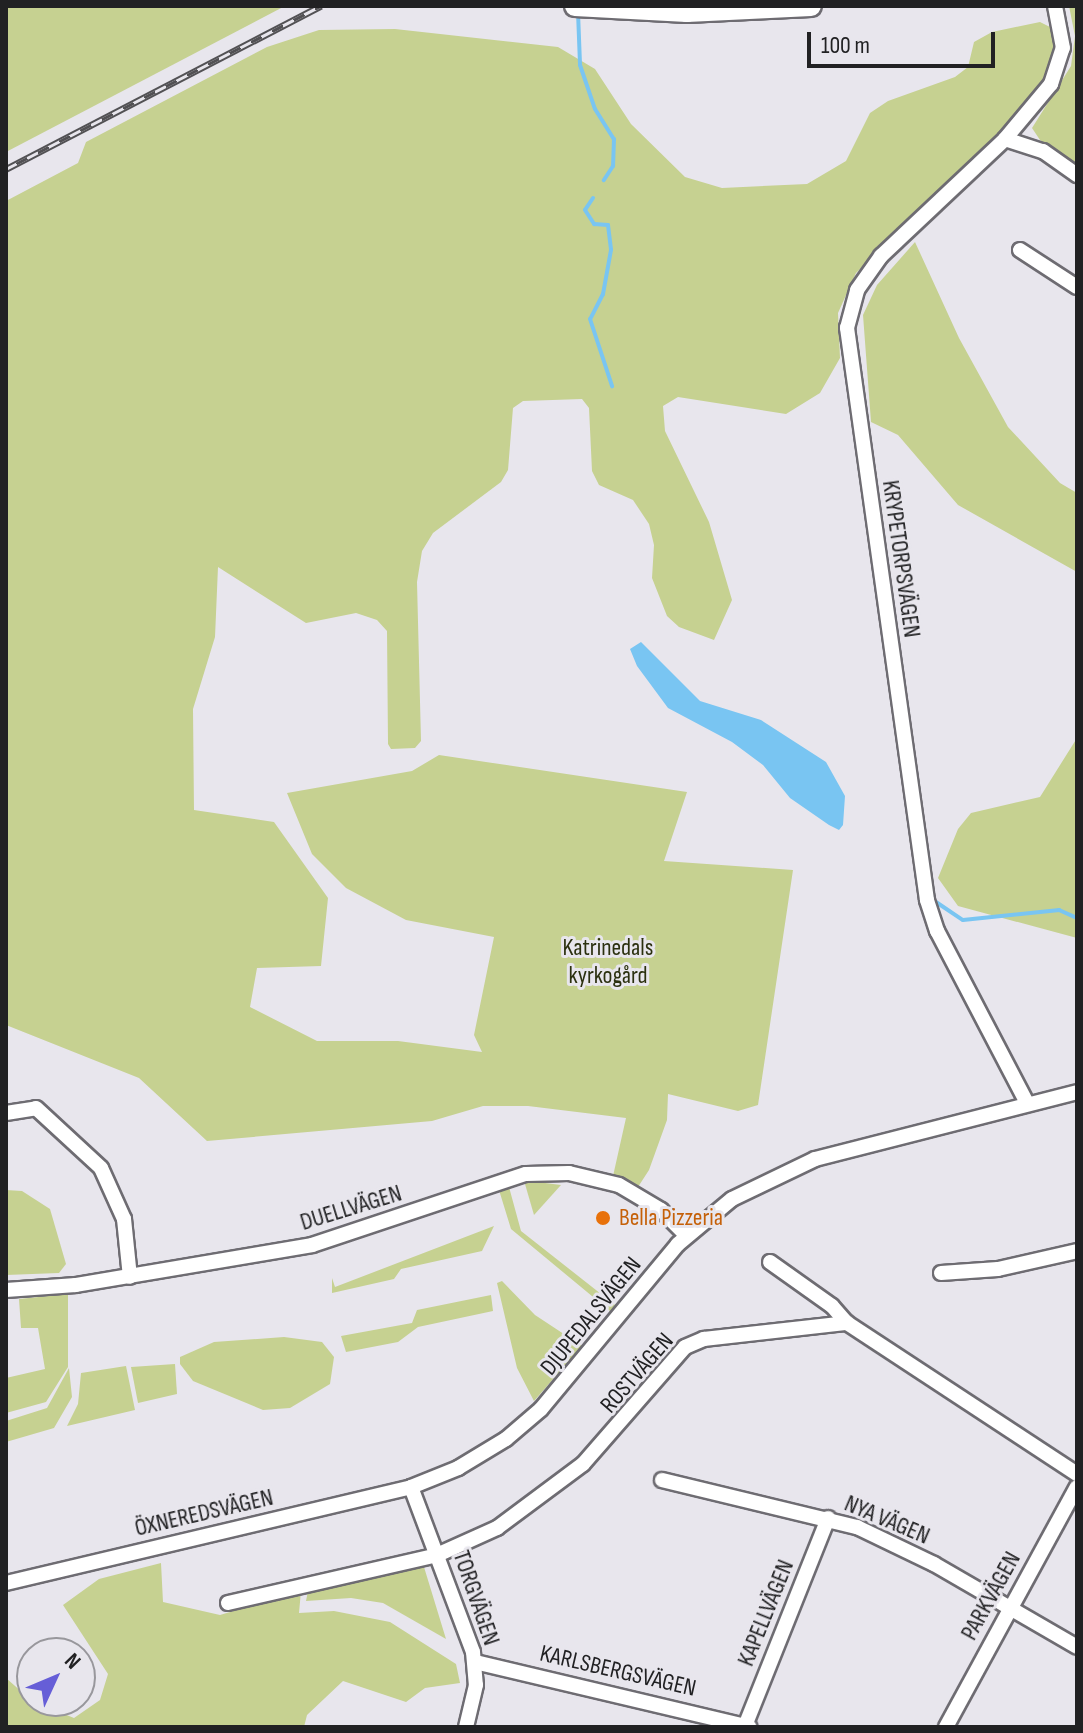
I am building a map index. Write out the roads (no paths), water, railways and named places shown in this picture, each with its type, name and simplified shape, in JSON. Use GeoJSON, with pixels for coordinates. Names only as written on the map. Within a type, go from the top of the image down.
{"type":"FeatureCollection","features":[{"type":"Feature","properties":{"kind":"highway"},"geometry":{"type":"LineString","coordinates":[[575,6],[687,12],[811,6]]}},
{"type":"Feature","properties":{"kind":"street","name":"KRYPETORPSVÄGEN"},"geometry":{"type":"LineString","coordinates":[[1027,1103],[937,931],[927,900],[847,328],[857,290],[881,256],[1005,139],[1057,74],[1063,48],[1055,6]]}},
{"type":"Feature","properties":{"kind":"street"},"geometry":{"type":"LineString","coordinates":[[1005,139],[1043,151],[1077,175]]}},
{"type":"Feature","properties":{"kind":"street"},"geometry":{"type":"LineString","coordinates":[[1020,250],[1077,287]]}},
{"type":"Feature","properties":{"kind":"street","name":"DJUPEDALSVÄGEN"},"geometry":{"type":"LineString","coordinates":[[411,1487],[479,1457],[530,1419],[686,1235],[732,1199],[786,1169],[1077,1092]]}},
{"type":"Feature","properties":{"kind":"street"},"geometry":{"type":"LineString","coordinates":[[6,1113],[36,1108],[101,1168],[124,1219],[130,1277]]}},
{"type":"Feature","properties":{"kind":"street","name":"DUELLVÄGEN"},"geometry":{"type":"LineString","coordinates":[[6,1290],[130,1277],[338,1238],[526,1174],[569,1173],[619,1185],[661,1210],[686,1235]]}},
{"type":"Feature","properties":{"kind":"street"},"geometry":{"type":"LineString","coordinates":[[941,1273],[998,1269],[1077,1251]]}},
{"type":"Feature","properties":{"kind":"street"},"geometry":{"type":"LineString","coordinates":[[770,1262],[832,1306],[847,1323],[1077,1474]]}},
{"type":"Feature","properties":{"kind":"street","name":"ROSTVÄGEN"},"geometry":{"type":"LineString","coordinates":[[228,1603],[437,1555],[497,1528],[565,1481],[612,1435],[693,1342],[847,1323]]}},
{"type":"Feature","properties":{"kind":"street","name":"NYA VÄGEN"},"geometry":{"type":"LineString","coordinates":[[662,1480],[828,1518],[893,1543],[1077,1647]]}},
{"type":"Feature","properties":{"kind":"street","name":"TORGVÄGEN"},"geometry":{"type":"LineString","coordinates":[[411,1487],[475,1662],[476,1685],[466,1727]]}},
{"type":"Feature","properties":{"kind":"street","name":"ÖXNEREDSVÄGEN"},"geometry":{"type":"LineString","coordinates":[[6,1583],[411,1487]]}},
{"type":"Feature","properties":{"kind":"street","name":"PARKVÄGEN"},"geometry":{"type":"LineString","coordinates":[[946,1727],[1008,1607],[1077,1487]]}},
{"type":"Feature","properties":{"kind":"street","name":"KAPELLVÄGEN"},"geometry":{"type":"LineString","coordinates":[[747,1726],[828,1518]]}},
{"type":"Feature","properties":{"kind":"street","name":"KARLSBERGSVÄGEN"},"geometry":{"type":"LineString","coordinates":[[475,1662],[747,1726]]}},
{"type":"Feature","properties":{"kind":"water"},"geometry":{"type":"Polygon","coordinates":[[[641,642],[700,701],[761,720],[826,762],[845,796],[843,825],[839,830],[790,798],[763,765],[732,742],[668,708],[637,666],[630,649],[641,642]]]}},
{"type":"Feature","properties":{"kind":"waterway"},"geometry":{"type":"LineString","coordinates":[[578,12],[580,65],[595,109],[614,139],[613,166],[604,180]]}},
{"type":"Feature","properties":{"kind":"waterway"},"geometry":{"type":"LineString","coordinates":[[593,198],[585,210],[594,224],[608,225],[611,250],[603,294],[590,319],[612,386]]}},
{"type":"Feature","properties":{"kind":"waterway"},"geometry":{"type":"LineString","coordinates":[[936,902],[963,920],[1059,910],[1077,918]]}},
{"type":"Feature","properties":{"kind":"railway"},"geometry":{"type":"LineString","coordinates":[[6,169],[321,6]]}},
{"type":"Feature","properties":{"kind":"place","name":"Bella Pizzeria"},"geometry":{"type":"Point","coordinates":[603,1218]}},
{"type":"Feature","properties":{"kind":"park label","name":"Katrinedals kyrkogård"},"geometry":{"type":"Point","coordinates":[608,962]}}]}
